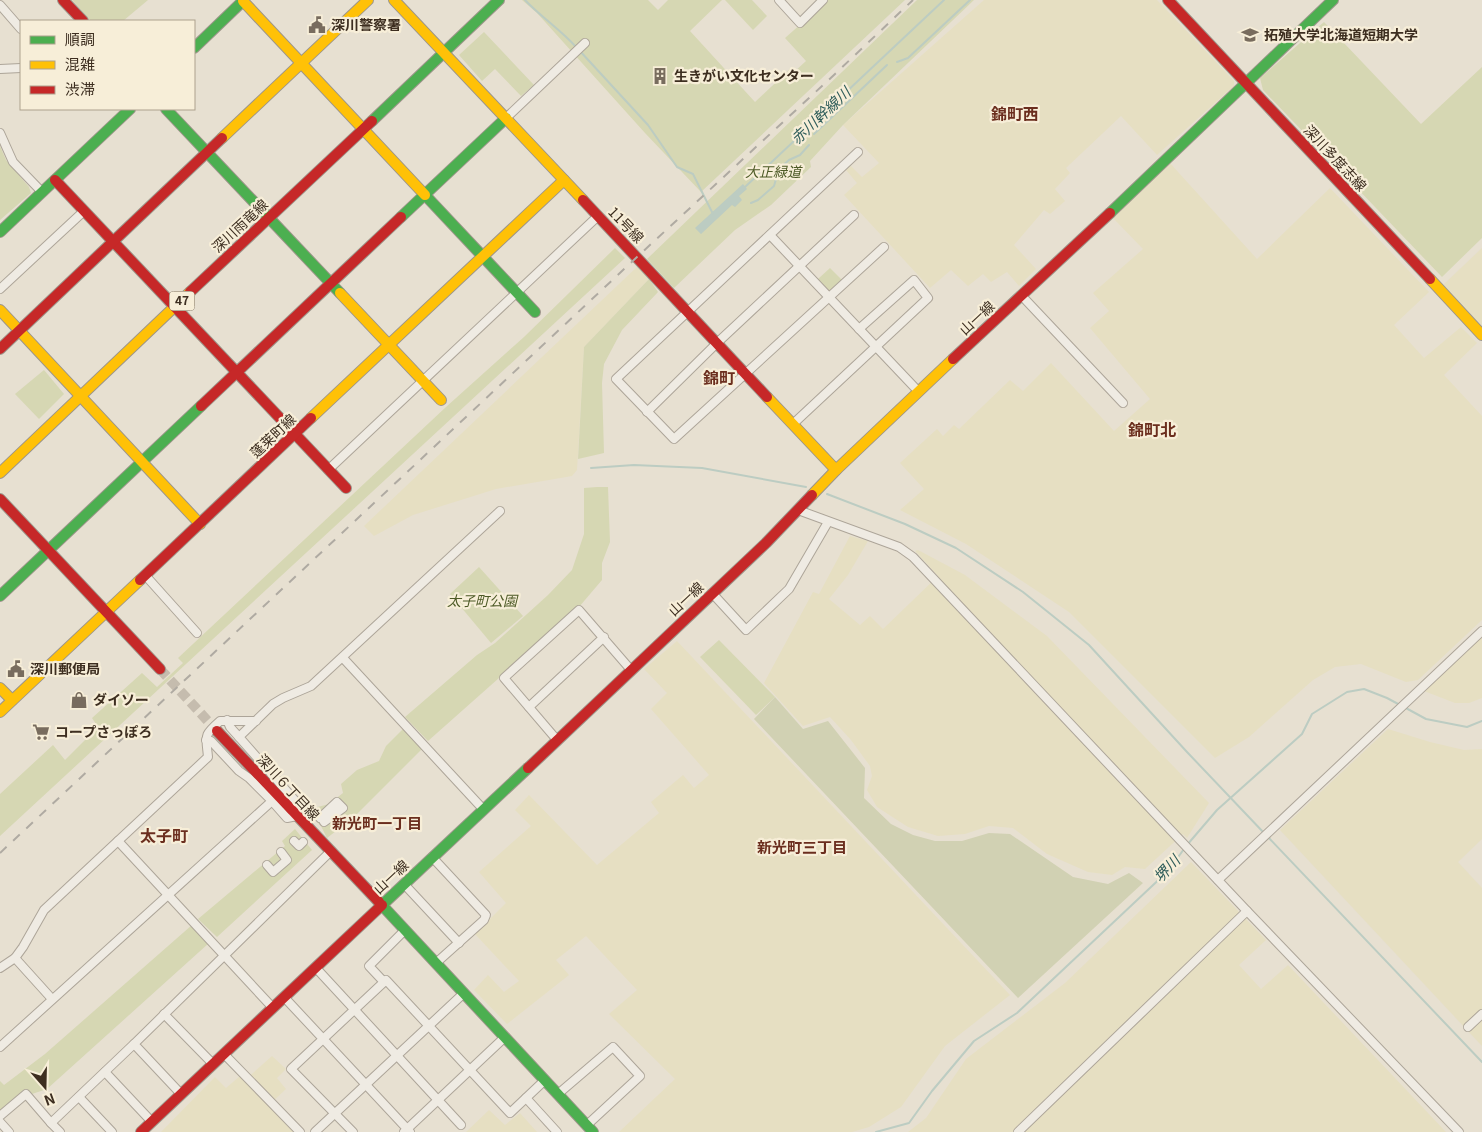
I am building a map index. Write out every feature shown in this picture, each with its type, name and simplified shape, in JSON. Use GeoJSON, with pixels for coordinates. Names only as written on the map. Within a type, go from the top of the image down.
{"type":"FeatureCollection","features":[{"type":"Feature","properties":{"kind":"street"},"geometry":{"type":"LineString","coordinates":[[63,0],[82,20]]}},
{"type":"Feature","properties":{"kind":"street"},"geometry":{"type":"LineString","coordinates":[[0,349],[368,0]]}},
{"type":"Feature","properties":{"kind":"street","name":"11号線"},"geometry":{"type":"LineString","coordinates":[[394,0],[718,342],[836,470]]}},
{"type":"Feature","properties":{"kind":"street","name":"深川雨竜線"},"geometry":{"type":"LineString","coordinates":[[0,473],[499,0]]}},
{"type":"Feature","properties":{"kind":"street"},"geometry":{"type":"LineString","coordinates":[[779,0],[800,23],[823,0]]}},
{"type":"Feature","properties":{"kind":"street","name":"深川多度志線"},"geometry":{"type":"LineString","coordinates":[[1168,0],[1482,335]]}},
{"type":"Feature","properties":{"kind":"street","name":"山一線"},"geometry":{"type":"LineString","coordinates":[[141,1132],[766,543],[836,470],[1333,0]]}},
{"type":"Feature","properties":{"kind":"street"},"geometry":{"type":"LineString","coordinates":[[195,47],[241,1],[535,312]]}},
{"type":"Feature","properties":{"kind":"street"},"geometry":{"type":"LineString","coordinates":[[0,6],[20,28]]}},
{"type":"Feature","properties":{"kind":"street"},"geometry":{"type":"LineString","coordinates":[[0,596],[585,43]]}},
{"type":"Feature","properties":{"kind":"street"},"geometry":{"type":"LineString","coordinates":[[0,69],[20,68]]}},
{"type":"Feature","properties":{"kind":"street"},"geometry":{"type":"LineString","coordinates":[[0,232],[129,110]]}},
{"type":"Feature","properties":{"kind":"street"},"geometry":{"type":"LineString","coordinates":[[167,110],[441,400]]}},
{"type":"Feature","properties":{"kind":"street"},"geometry":{"type":"LineString","coordinates":[[0,133],[13,162],[42,191]]}},
{"type":"Feature","properties":{"kind":"street"},"geometry":{"type":"LineString","coordinates":[[858,152],[616,379],[674,439],[884,247]]}},
{"type":"Feature","properties":{"kind":"street"},"geometry":{"type":"LineString","coordinates":[[55,180],[346,488]]}},
{"type":"Feature","properties":{"kind":"street","name":"蓬莱町線"},"geometry":{"type":"LineString","coordinates":[[0,712],[564,180]]}},
{"type":"Feature","properties":{"kind":"street"},"geometry":{"type":"LineString","coordinates":[[0,289],[84,211]]}},
{"type":"Feature","properties":{"kind":"street"},"geometry":{"type":"LineString","coordinates":[[647,412],[718,342],[854,215]]}},
{"type":"Feature","properties":{"kind":"street"},"geometry":{"type":"LineString","coordinates":[[328,470],[598,216]]}},
{"type":"Feature","properties":{"kind":"street"},"geometry":{"type":"LineString","coordinates":[[770,235],[918,392]]}},
{"type":"Feature","properties":{"kind":"street"},"geometry":{"type":"LineString","coordinates":[[793,424],[928,298],[914,280],[859,329]]}},
{"type":"Feature","properties":{"kind":"street"},"geometry":{"type":"LineString","coordinates":[[1021,295],[1123,403]]}},
{"type":"Feature","properties":{"kind":"street"},"geometry":{"type":"LineString","coordinates":[[0,310],[200,524]]}},
{"type":"Feature","properties":{"kind":"street"},"geometry":{"type":"LineString","coordinates":[[0,499],[160,669]]}},
{"type":"Feature","properties":{"kind":"street"},"geometry":{"type":"LineString","coordinates":[[798,510],[899,547],[913,557],[1247,911],[1459,1132]]}},
{"type":"Feature","properties":{"kind":"street"},"geometry":{"type":"LineString","coordinates":[[239,737],[274,704],[311,686],[500,512]]}},
{"type":"Feature","properties":{"kind":"street"},"geometry":{"type":"LineString","coordinates":[[712,593],[746,630],[789,589],[828,522]]}},
{"type":"Feature","properties":{"kind":"street"},"geometry":{"type":"LineString","coordinates":[[145,575],[197,632]]}},
{"type":"Feature","properties":{"kind":"street"},"geometry":{"type":"LineString","coordinates":[[557,740],[504,678],[579,610],[631,670]]}},
{"type":"Feature","properties":{"kind":"street"},"geometry":{"type":"LineString","coordinates":[[1218,880],[1482,631]]}},
{"type":"Feature","properties":{"kind":"street"},"geometry":{"type":"LineString","coordinates":[[529,707],[604,637]]}},
{"type":"Feature","properties":{"kind":"street"},"geometry":{"type":"LineString","coordinates":[[343,658],[483,809]]}},
{"type":"Feature","properties":{"kind":"street"},"geometry":{"type":"LineString","coordinates":[[0,688],[12,700]]}},
{"type":"Feature","properties":{"kind":"street"},"geometry":{"type":"LineString","coordinates":[[206,740],[211,741],[238,771],[249,778],[286,818],[297,816],[298,804],[230,727],[228,720]]}},
{"type":"Feature","properties":{"kind":"street"},"geometry":{"type":"LineString","coordinates":[[0,968],[15,958],[24,947],[44,910],[208,757],[207,732],[220,721],[256,721]]}},
{"type":"Feature","properties":{"kind":"street","name":"深川６丁目線"},"geometry":{"type":"LineString","coordinates":[[217,731],[590,1129]]}},
{"type":"Feature","properties":{"kind":"street"},"geometry":{"type":"LineString","coordinates":[[0,1047],[272,801]]}},
{"type":"Feature","properties":{"kind":"street"},"geometry":{"type":"LineString","coordinates":[[118,841],[273,1008]]}},
{"type":"Feature","properties":{"kind":"street"},"geometry":{"type":"LineString","coordinates":[[294,841],[299,846],[303,842]]}},
{"type":"Feature","properties":{"kind":"street"},"geometry":{"type":"LineString","coordinates":[[51,1123],[331,851]]}},
{"type":"Feature","properties":{"kind":"street"},"geometry":{"type":"LineString","coordinates":[[267,865],[273,872],[287,860],[281,852]]}},
{"type":"Feature","properties":{"kind":"street"},"geometry":{"type":"LineString","coordinates":[[432,857],[486,915],[484,920],[436,963]]}},
{"type":"Feature","properties":{"kind":"street"},"geometry":{"type":"LineString","coordinates":[[404,884],[458,943]]}},
{"type":"Feature","properties":{"kind":"street"},"geometry":{"type":"LineString","coordinates":[[1018,1132],[1247,911]]}},
{"type":"Feature","properties":{"kind":"street"},"geometry":{"type":"LineString","coordinates":[[405,930],[369,966],[384,982],[386,980],[510,1113],[545,1080]]}},
{"type":"Feature","properties":{"kind":"street"},"geometry":{"type":"LineString","coordinates":[[15,958],[52,999]]}},
{"type":"Feature","properties":{"kind":"street"},"geometry":{"type":"LineString","coordinates":[[316,968],[461,1125]]}},
{"type":"Feature","properties":{"kind":"street"},"geometry":{"type":"LineString","coordinates":[[353,1132],[292,1069],[384,982]]}},
{"type":"Feature","properties":{"kind":"street"},"geometry":{"type":"LineString","coordinates":[[315,1132],[464,993]]}},
{"type":"Feature","properties":{"kind":"street"},"geometry":{"type":"LineString","coordinates":[[284,997],[366,1084],[407,1131],[438,1099],[505,1037]]}},
{"type":"Feature","properties":{"kind":"street"},"geometry":{"type":"LineString","coordinates":[[164,1014],[213,1064]]}},
{"type":"Feature","properties":{"kind":"street"},"geometry":{"type":"LineString","coordinates":[[1468,1027],[1482,1014]]}},
{"type":"Feature","properties":{"kind":"street"},"geometry":{"type":"LineString","coordinates":[[134,1044],[181,1094]]}},
{"type":"Feature","properties":{"kind":"street"},"geometry":{"type":"LineString","coordinates":[[558,1094],[613,1047],[620,1054],[640,1076],[590,1129]]}},
{"type":"Feature","properties":{"kind":"street"},"geometry":{"type":"LineString","coordinates":[[224,1054],[300,1132]]}},
{"type":"Feature","properties":{"kind":"street"},"geometry":{"type":"LineString","coordinates":[[105,1072],[152,1122]]}},
{"type":"Feature","properties":{"kind":"street"},"geometry":{"type":"LineString","coordinates":[[0,1116],[26,1094],[60,1132]]}},
{"type":"Feature","properties":{"kind":"street"},"geometry":{"type":"LineString","coordinates":[[79,1097],[112,1132]]}},
{"type":"Feature","properties":{"kind":"street"},"geometry":{"type":"LineString","coordinates":[[526,1098],[557,1132]]}},
{"type":"Feature","properties":{"kind":"street"},"geometry":{"type":"LineString","coordinates":[[0,1122],[9,1132]]}},
{"type":"Feature","properties":{"kind":"shaded area"},"geometry":{"type":"Polygon","coordinates":[[[984,0],[1157,0],[1234,81],[1234,86],[1157,155],[1121,116],[1066,168],[1070,173],[1055,189],[1065,201],[1050,214],[1044,210],[1014,245],[1036,269],[1019,286],[1007,272],[991,282],[983,274],[968,286],[951,270],[930,288],[844,195],[857,183],[846,170],[850,165],[862,177],[879,163],[843,125],[984,0]]]}},
{"type":"Feature","properties":{"kind":"shaded area"},"geometry":{"type":"Polygon","coordinates":[[[1169,162],[1257,259],[1330,188],[1429,292],[1394,325],[1424,358],[1461,327],[1477,343],[1444,375],[1482,416],[1482,620],[1418,680],[1406,682],[1361,664],[1335,667],[1313,680],[1249,737],[1215,758],[1069,612],[966,544],[900,510],[924,489],[900,463],[937,429],[943,436],[954,425],[959,429],[1010,380],[1023,391],[1051,363],[1114,431],[1150,399],[1090,328],[1109,311],[1093,293],[1143,249],[1113,218],[1169,162]]]}},
{"type":"Feature","properties":{"kind":"shaded area"},"geometry":{"type":"Polygon","coordinates":[[[743,184],[747,189],[739,196],[742,200],[735,207],[732,205],[701,234],[695,228],[743,184]]]}},
{"type":"Feature","properties":{"kind":"shaded area"},"geometry":{"type":"Polygon","coordinates":[[[1482,248],[1482,326],[1442,286],[1482,248]]]}},
{"type":"Feature","properties":{"kind":"shaded area"},"geometry":{"type":"Polygon","coordinates":[[[638,266],[649,279],[584,347],[577,470],[572,476],[496,489],[413,515],[374,536],[364,526],[638,266]]]}},
{"type":"Feature","properties":{"kind":"shaded area"},"geometry":{"type":"Polygon","coordinates":[[[850,536],[868,541],[848,575],[829,599],[860,625],[870,616],[883,629],[938,576],[915,551],[918,550],[965,575],[1047,636],[1209,803],[1187,838],[1183,834],[1145,869],[1125,867],[1112,875],[1088,872],[1047,854],[1013,828],[989,826],[965,834],[938,836],[908,827],[877,807],[867,790],[872,776],[870,766],[851,740],[830,717],[803,726],[764,683],[813,592],[819,594],[850,536]]]}},
{"type":"Feature","properties":{"kind":"shaded area"},"geometry":{"type":"Polygon","coordinates":[[[1482,636],[1482,698],[1469,703],[1455,703],[1424,691],[1482,636]]]}},
{"type":"Feature","properties":{"kind":"shaded area"},"geometry":{"type":"Polygon","coordinates":[[[677,641],[1010,995],[945,1046],[901,1107],[869,1127],[852,1132],[619,1132],[675,1079],[609,1014],[637,990],[586,936],[556,960],[569,975],[507,1024],[474,990],[488,975],[504,992],[519,981],[475,934],[506,903],[479,872],[531,826],[515,810],[529,795],[597,865],[659,813],[651,802],[683,775],[694,788],[709,775],[651,709],[667,693],[644,669],[677,641]]]}},
{"type":"Feature","properties":{"kind":"shaded area"},"geometry":{"type":"Polygon","coordinates":[[[1388,729],[1464,750],[1482,749],[1482,839],[1458,862],[1482,888],[1482,1046],[1280,830],[1388,729]]]}},
{"type":"Feature","properties":{"kind":"shaded area"},"geometry":{"type":"Polygon","coordinates":[[[1191,862],[1266,940],[1239,965],[1261,989],[1288,965],[1446,1132],[908,1132],[926,1118],[966,1059],[1065,983],[1191,862]]]}},
{"type":"Feature","properties":{"kind":"shaded area"},"geometry":{"type":"Polygon","coordinates":[[[272,1056],[286,1069],[277,1078],[286,1089],[269,1105],[296,1132],[161,1132],[215,1077],[226,1088],[240,1076],[244,1081],[272,1056]]]}},
{"type":"Feature","properties":{"kind":"shaded area"},"geometry":{"type":"Polygon","coordinates":[[[489,1110],[505,1125],[520,1113],[537,1132],[466,1132],[489,1110]]]}},
{"type":"Feature","properties":{"kind":"green space"},"geometry":{"type":"Polygon","coordinates":[[[72,0],[148,0],[124,20],[90,20],[72,0]]]}},
{"type":"Feature","properties":{"kind":"green space"},"geometry":{"type":"Polygon","coordinates":[[[522,0],[648,0],[658,10],[668,0],[722,0],[690,31],[755,102],[790,69],[794,72],[806,61],[785,38],[828,0],[905,0],[701,192],[537,13],[522,0]]]}},
{"type":"Feature","properties":{"kind":"green space"},"geometry":{"type":"Polygon","coordinates":[[[725,0],[752,0],[767,16],[753,30],[725,0]]]}},
{"type":"Feature","properties":{"kind":"green space","name":"大正緑道"},"geometry":{"type":"Polygon","coordinates":[[[917,0],[974,0],[843,125],[810,161],[811,167],[771,205],[735,230],[674,288],[647,259],[917,0]]]}},
{"type":"Feature","properties":{"kind":"green space"},"geometry":{"type":"Polygon","coordinates":[[[1324,22],[1421,124],[1482,67],[1482,238],[1442,277],[1263,90],[1260,78],[1324,22]]]}},
{"type":"Feature","properties":{"kind":"green space"},"geometry":{"type":"Polygon","coordinates":[[[484,32],[534,85],[521,96],[495,69],[482,81],[459,55],[484,32]]]}},
{"type":"Feature","properties":{"kind":"green space"},"geometry":{"type":"Polygon","coordinates":[[[0,146],[6,160],[29,187],[31,193],[0,220],[0,146]]]}},
{"type":"Feature","properties":{"kind":"green space"},"geometry":{"type":"Polygon","coordinates":[[[615,248],[625,258],[0,836],[0,794],[53,745],[65,760],[98,727],[92,718],[142,673],[157,687],[183,663],[178,658],[446,407],[524,337],[615,248]]]}},
{"type":"Feature","properties":{"kind":"green space"},"geometry":{"type":"Polygon","coordinates":[[[830,268],[842,280],[830,292],[818,279],[830,268]]]}},
{"type":"Feature","properties":{"kind":"green space"},"geometry":{"type":"Polygon","coordinates":[[[649,279],[658,292],[622,330],[604,364],[602,383],[604,453],[578,459],[584,347],[649,279]]]}},
{"type":"Feature","properties":{"kind":"green space"},"geometry":{"type":"Polygon","coordinates":[[[44,370],[64,394],[39,419],[15,394],[44,370]]]}},
{"type":"Feature","properties":{"kind":"green space"},"geometry":{"type":"Polygon","coordinates":[[[608,487],[610,542],[602,563],[602,580],[579,607],[428,741],[405,717],[477,655],[495,643],[548,595],[572,570],[584,534],[584,488],[608,487]]]}},
{"type":"Feature","properties":{"kind":"green space","name":"太子町公園"},"geometry":{"type":"Polygon","coordinates":[[[479,567],[523,616],[491,643],[450,594],[479,567]]]}},
{"type":"Feature","properties":{"kind":"green space"},"geometry":{"type":"Polygon","coordinates":[[[719,640],[775,697],[756,715],[700,657],[719,640]]]}},
{"type":"Feature","properties":{"kind":"green space"},"geometry":{"type":"Polygon","coordinates":[[[775,697],[803,729],[828,721],[865,768],[864,798],[891,824],[913,835],[935,841],[962,841],[989,833],[1010,834],[1073,877],[1108,884],[1129,873],[1143,883],[1018,998],[754,719],[775,697]]]}},
{"type":"Feature","properties":{"kind":"green space"},"geometry":{"type":"Polygon","coordinates":[[[403,729],[423,748],[354,817],[327,838],[321,826],[311,816],[314,808],[329,804],[343,793],[341,784],[357,770],[379,761],[386,746],[403,729]]]}},
{"type":"Feature","properties":{"kind":"green space"},"geometry":{"type":"Polygon","coordinates":[[[295,829],[312,850],[217,937],[198,919],[285,846],[282,841],[295,829]]]}},
{"type":"Feature","properties":{"kind":"green space"},"geometry":{"type":"Polygon","coordinates":[[[192,925],[209,943],[47,1089],[29,1095],[0,1120],[0,1081],[4,1085],[45,1054],[192,925]]]}},
{"type":"Feature","properties":{"kind":"waterway"},"geometry":{"type":"LineString","coordinates":[[525,0],[576,47]]}},
{"type":"Feature","properties":{"kind":"waterway","name":"赤川幹線川"},"geometry":{"type":"LineString","coordinates":[[745,187],[944,0]]}},
{"type":"Feature","properties":{"kind":"waterway"},"geometry":{"type":"LineString","coordinates":[[897,62],[908,58],[970,0]]}},
{"type":"Feature","properties":{"kind":"waterway"},"geometry":{"type":"LineString","coordinates":[[579,50],[648,125],[677,167],[693,174],[713,214]]}},
{"type":"Feature","properties":{"kind":"waterway"},"geometry":{"type":"LineString","coordinates":[[814,134],[887,65]]}},
{"type":"Feature","properties":{"kind":"waterway"},"geometry":{"type":"LineString","coordinates":[[751,203],[758,200],[774,186],[779,169],[789,160],[800,155],[809,145]]}},
{"type":"Feature","properties":{"kind":"waterway"},"geometry":{"type":"LineString","coordinates":[[591,468],[634,465],[702,468],[806,487]]}},
{"type":"Feature","properties":{"kind":"waterway"},"geometry":{"type":"LineString","coordinates":[[827,494],[905,524],[956,548],[1023,592],[1089,645],[1265,834]]}},
{"type":"Feature","properties":{"kind":"waterway","name":"堺川"},"geometry":{"type":"LineString","coordinates":[[1187,845],[1217,810],[1302,734],[1312,714],[1347,692],[1364,689],[1400,705]]}},
{"type":"Feature","properties":{"kind":"waterway","name":"堺川"},"geometry":{"type":"LineString","coordinates":[[1404,707],[1426,719],[1467,727],[1482,721]]}},
{"type":"Feature","properties":{"kind":"waterway"},"geometry":{"type":"LineString","coordinates":[[1268,837],[1482,1062]]}},
{"type":"Feature","properties":{"kind":"waterway","name":"堺川"},"geometry":{"type":"LineString","coordinates":[[876,1132],[909,1123],[932,1091],[974,1041],[1017,1013],[1168,871],[1184,849]]}},
{"type":"Feature","properties":{"kind":"tunnel"},"geometry":{"type":"LineString","coordinates":[[160,669],[217,731]]}},
{"type":"Feature","properties":{"kind":"railway"},"geometry":{"type":"LineString","coordinates":[[0,853],[913,0]]}},
{"type":"Feature","properties":{"kind":"traffic: fast"},"geometry":{"type":"LineString","coordinates":[[195,47],[244,0]]}},
{"type":"Feature","properties":{"kind":"traffic: fast"},"geometry":{"type":"LineString","coordinates":[[372,121],[499,0]]}},
{"type":"Feature","properties":{"kind":"traffic: fast"},"geometry":{"type":"LineString","coordinates":[[1110,213],[1333,0]]}},
{"type":"Feature","properties":{"kind":"traffic: fast"},"geometry":{"type":"LineString","coordinates":[[0,232],[129,110]]}},
{"type":"Feature","properties":{"kind":"traffic: fast"},"geometry":{"type":"LineString","coordinates":[[167,110],[340,293]]}},
{"type":"Feature","properties":{"kind":"traffic: fast"},"geometry":{"type":"LineString","coordinates":[[401,217],[506,118]]}},
{"type":"Feature","properties":{"kind":"traffic: fast"},"geometry":{"type":"LineString","coordinates":[[425,195],[535,312]]}},
{"type":"Feature","properties":{"kind":"traffic: fast"},"geometry":{"type":"LineString","coordinates":[[0,596],[201,406]]}},
{"type":"Feature","properties":{"kind":"traffic: fast"},"geometry":{"type":"LineString","coordinates":[[382,905],[528,768]]}},
{"type":"Feature","properties":{"kind":"traffic: fast"},"geometry":{"type":"LineString","coordinates":[[379,902],[593,1132]]}},
{"type":"Feature","properties":{"kind":"traffic: slow"},"geometry":{"type":"LineString","coordinates":[[222,138],[368,0]]}},
{"type":"Feature","properties":{"kind":"traffic: slow"},"geometry":{"type":"LineString","coordinates":[[394,0],[583,200]]}},
{"type":"Feature","properties":{"kind":"traffic: slow"},"geometry":{"type":"LineString","coordinates":[[243,1],[425,195]]}},
{"type":"Feature","properties":{"kind":"traffic: slow"},"geometry":{"type":"LineString","coordinates":[[311,418],[564,180]]}},
{"type":"Feature","properties":{"kind":"traffic: slow"},"geometry":{"type":"LineString","coordinates":[[1430,279],[1482,335]]}},
{"type":"Feature","properties":{"kind":"traffic: slow"},"geometry":{"type":"LineString","coordinates":[[0,473],[190,292]]}},
{"type":"Feature","properties":{"kind":"traffic: slow"},"geometry":{"type":"LineString","coordinates":[[340,293],[441,400]]}},
{"type":"Feature","properties":{"kind":"traffic: slow"},"geometry":{"type":"LineString","coordinates":[[0,310],[200,524]]}},
{"type":"Feature","properties":{"kind":"traffic: slow"},"geometry":{"type":"LineString","coordinates":[[812,495],[953,359]]}},
{"type":"Feature","properties":{"kind":"traffic: slow"},"geometry":{"type":"LineString","coordinates":[[767,397],[836,470]]}},
{"type":"Feature","properties":{"kind":"traffic: slow"},"geometry":{"type":"LineString","coordinates":[[0,712],[140,580]]}},
{"type":"Feature","properties":{"kind":"traffic: slow"},"geometry":{"type":"LineString","coordinates":[[0,688],[12,700]]}},
{"type":"Feature","properties":{"kind":"traffic: jam"},"geometry":{"type":"LineString","coordinates":[[63,0],[82,20]]}},
{"type":"Feature","properties":{"kind":"traffic: jam"},"geometry":{"type":"LineString","coordinates":[[1168,0],[1430,279]]}},
{"type":"Feature","properties":{"kind":"traffic: jam"},"geometry":{"type":"LineString","coordinates":[[190,292],[372,121]]}},
{"type":"Feature","properties":{"kind":"traffic: jam"},"geometry":{"type":"LineString","coordinates":[[0,349],[222,138]]}},
{"type":"Feature","properties":{"kind":"traffic: jam"},"geometry":{"type":"LineString","coordinates":[[55,180],[346,488]]}},
{"type":"Feature","properties":{"kind":"traffic: jam"},"geometry":{"type":"LineString","coordinates":[[583,200],[767,397]]}},
{"type":"Feature","properties":{"kind":"traffic: jam"},"geometry":{"type":"LineString","coordinates":[[953,359],[1110,213]]}},
{"type":"Feature","properties":{"kind":"traffic: jam"},"geometry":{"type":"LineString","coordinates":[[201,406],[401,217]]}},
{"type":"Feature","properties":{"kind":"traffic: jam"},"geometry":{"type":"LineString","coordinates":[[140,580],[311,418]]}},
{"type":"Feature","properties":{"kind":"traffic: jam"},"geometry":{"type":"LineString","coordinates":[[528,768],[766,543],[812,495]]}},
{"type":"Feature","properties":{"kind":"traffic: jam"},"geometry":{"type":"LineString","coordinates":[[0,499],[160,669]]}},
{"type":"Feature","properties":{"kind":"traffic: jam"},"geometry":{"type":"LineString","coordinates":[[217,731],[379,902]]}},
{"type":"Feature","properties":{"kind":"traffic: jam"},"geometry":{"type":"LineString","coordinates":[[141,1132],[382,905]]}},
{"type":"Feature","properties":{"kind":"place","name":"深川警察署"},"geometry":{"type":"Point","coordinates":[317,25]}},
{"type":"Feature","properties":{"kind":"place","name":"拓殖大学北海道短期大学"},"geometry":{"type":"Point","coordinates":[1250,35]}},
{"type":"Feature","properties":{"kind":"place","name":"生きがい文化センター"},"geometry":{"type":"Point","coordinates":[660,76]}},
{"type":"Feature","properties":{"kind":"place","name":"深川郵便局"},"geometry":{"type":"Point","coordinates":[16,669]}},
{"type":"Feature","properties":{"kind":"place","name":"ダイソー"},"geometry":{"type":"Point","coordinates":[79,700]}},
{"type":"Feature","properties":{"kind":"place","name":"コープさっぽろ"},"geometry":{"type":"Point","coordinates":[41,732]}},
{"type":"Feature","properties":{"kind":"district","name":"錦町西"},"geometry":{"type":"Point","coordinates":[1015,114]}},
{"type":"Feature","properties":{"kind":"district","name":"錦町"},"geometry":{"type":"Point","coordinates":[719,378]}},
{"type":"Feature","properties":{"kind":"district","name":"錦町北"},"geometry":{"type":"Point","coordinates":[1152,430]}},
{"type":"Feature","properties":{"kind":"district","name":"新光町一丁目"},"geometry":{"type":"Point","coordinates":[377,824]}},
{"type":"Feature","properties":{"kind":"district","name":"太子町"},"geometry":{"type":"Point","coordinates":[164,836]}},
{"type":"Feature","properties":{"kind":"district","name":"新光町三丁目"},"geometry":{"type":"Point","coordinates":[802,848]}}]}
